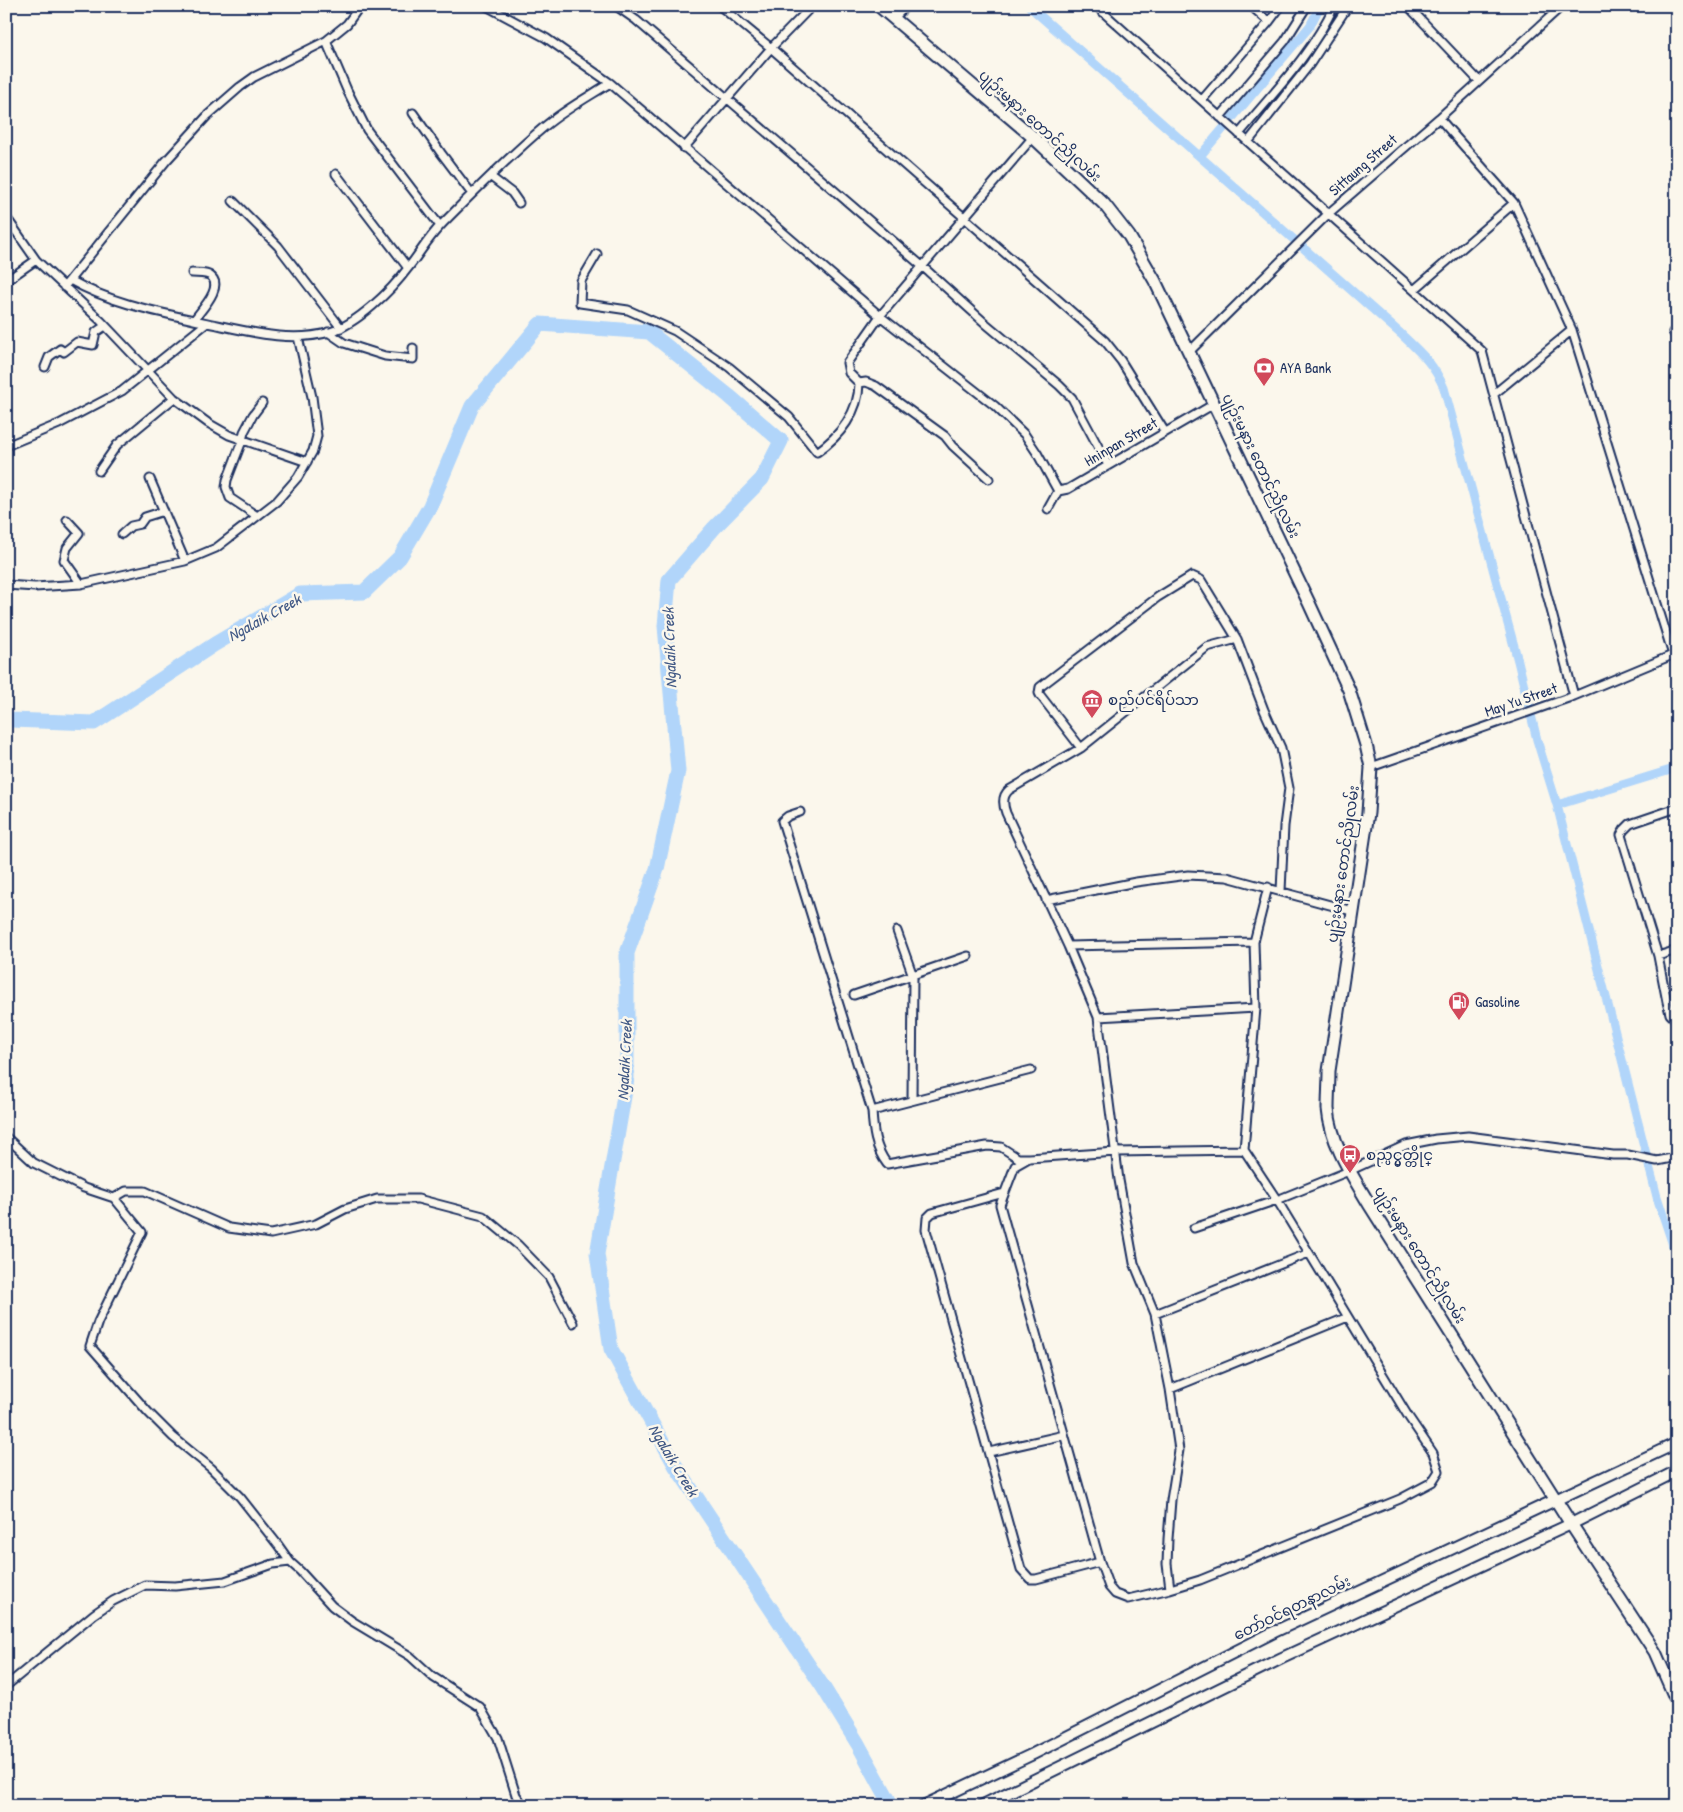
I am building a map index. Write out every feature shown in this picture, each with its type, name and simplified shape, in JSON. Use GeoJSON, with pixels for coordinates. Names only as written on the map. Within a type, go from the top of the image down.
{"type":"FeatureCollection","features":[{"type":"Feature","properties":{"kind":"main road","name":"ပျဉ်းမနား တောင်ညိုလမ်း"},"geometry":{"type":"LineString","coordinates":[[879,6],[1033,137],[1104,204],[1129,236],[1155,281],[1292,564],[1349,690],[1371,767],[1368,812],[1352,911],[1329,1079],[1328,1111],[1336,1141],[1349,1171],[1571,1524],[1655,1652],[1677,1702]]}},
{"type":"Feature","properties":{"kind":"main road","name":"တော်ဝင်ရတနာလမ်း"},"geometry":{"type":"LineString","coordinates":[[923,1806],[1034,1754],[1274,1632],[1677,1443]]}},
{"type":"Feature","properties":{"kind":"main road"},"geometry":{"type":"LineString","coordinates":[[981,1806],[1282,1658],[1571,1524],[1677,1471]]}},
{"type":"Feature","properties":{"kind":"street"},"geometry":{"type":"LineString","coordinates":[[64,287],[166,161],[208,115],[254,77],[326,41],[347,24],[360,6]]}},
{"type":"Feature","properties":{"kind":"street"},"geometry":{"type":"LineString","coordinates":[[486,6],[546,38],[610,83],[880,316],[1012,421],[1037,452],[1058,491],[1048,509]]}},
{"type":"Feature","properties":{"kind":"street"},"geometry":{"type":"LineString","coordinates":[[616,6],[636,20],[1059,385],[1072,398],[1108,465]]}},
{"type":"Feature","properties":{"kind":"street"},"geometry":{"type":"LineString","coordinates":[[720,6],[771,48],[1104,341],[1121,361],[1165,432]]}},
{"type":"Feature","properties":{"kind":"street"},"geometry":{"type":"LineString","coordinates":[[684,148],[771,48],[812,6]]}},
{"type":"Feature","properties":{"kind":"street"},"geometry":{"type":"LineString","coordinates":[[893,19],[906,6]]}},
{"type":"Feature","properties":{"kind":"street"},"geometry":{"type":"LineString","coordinates":[[1096,6],[1482,351],[1574,696]]}},
{"type":"Feature","properties":{"kind":"street"},"geometry":{"type":"LineString","coordinates":[[1251,6],[1269,22]]}},
{"type":"Feature","properties":{"kind":"street"},"geometry":{"type":"LineString","coordinates":[[1202,100],[1281,6]]}},
{"type":"Feature","properties":{"kind":"street"},"geometry":{"type":"LineString","coordinates":[[1222,119],[1285,41],[1307,6]]}},
{"type":"Feature","properties":{"kind":"street"},"geometry":{"type":"LineString","coordinates":[[1236,131],[1313,43],[1325,25],[1334,6]]}},
{"type":"Feature","properties":{"kind":"street"},"geometry":{"type":"LineString","coordinates":[[1248,142],[1310,64],[1348,6]]}},
{"type":"Feature","properties":{"kind":"street"},"geometry":{"type":"LineString","coordinates":[[1408,6],[1479,81]]}},
{"type":"Feature","properties":{"kind":"street","name":"Sittaung Street"},"geometry":{"type":"LineString","coordinates":[[1189,352],[1329,213],[1562,6]]}},
{"type":"Feature","properties":{"kind":"street"},"geometry":{"type":"LineString","coordinates":[[326,41],[367,130],[440,226]]}},
{"type":"Feature","properties":{"kind":"street"},"geometry":{"type":"LineString","coordinates":[[70,280],[91,292],[107,297],[207,323],[268,334],[298,337],[341,328],[387,292],[440,226],[545,126],[610,83]]}},
{"type":"Feature","properties":{"kind":"street"},"geometry":{"type":"LineString","coordinates":[[413,113],[472,194]]}},
{"type":"Feature","properties":{"kind":"street"},"geometry":{"type":"LineString","coordinates":[[1438,118],[1514,203],[1572,330],[1675,654]]}},
{"type":"Feature","properties":{"kind":"street"},"geometry":{"type":"LineString","coordinates":[[597,254],[581,281],[580,303],[628,310],[675,330],[729,367],[789,417],[816,452],[832,441],[848,421],[859,395],[859,383],[849,373],[847,363],[880,316],[1033,137]]}},
{"type":"Feature","properties":{"kind":"street"},"geometry":{"type":"LineString","coordinates":[[336,174],[408,268]]}},
{"type":"Feature","properties":{"kind":"street"},"geometry":{"type":"LineString","coordinates":[[491,177],[512,193],[519,203]]}},
{"type":"Feature","properties":{"kind":"street"},"geometry":{"type":"LineString","coordinates":[[233,201],[278,246],[341,328]]}},
{"type":"Feature","properties":{"kind":"street"},"geometry":{"type":"LineString","coordinates":[[1414,290],[1514,203]]}},
{"type":"Feature","properties":{"kind":"street"},"geometry":{"type":"LineString","coordinates":[[6,216],[36,260],[105,326],[174,398],[208,423],[242,441],[307,462]]}},
{"type":"Feature","properties":{"kind":"street"},"geometry":{"type":"LineString","coordinates":[[6,281],[36,260]]}},
{"type":"Feature","properties":{"kind":"street"},"geometry":{"type":"LineString","coordinates":[[192,273],[207,274],[213,278],[215,286],[212,295],[194,320]]}},
{"type":"Feature","properties":{"kind":"street"},"geometry":{"type":"LineString","coordinates":[[6,446],[59,424],[122,391],[207,323]]}},
{"type":"Feature","properties":{"kind":"street"},"geometry":{"type":"LineString","coordinates":[[46,367],[49,357],[60,349],[64,352],[77,342],[93,345],[96,332],[105,326]]}},
{"type":"Feature","properties":{"kind":"street"},"geometry":{"type":"LineString","coordinates":[[1677,329],[1673,332],[1677,338]]}},
{"type":"Feature","properties":{"kind":"street"},"geometry":{"type":"LineString","coordinates":[[1494,394],[1572,330]]}},
{"type":"Feature","properties":{"kind":"street"},"geometry":{"type":"LineString","coordinates":[[328,332],[344,343],[396,358],[414,359],[413,348]]}},
{"type":"Feature","properties":{"kind":"street"},"geometry":{"type":"LineString","coordinates":[[6,585],[35,587],[81,584],[185,560],[216,548],[277,501],[289,488],[307,462],[313,451],[317,436],[312,397],[298,337]]}},
{"type":"Feature","properties":{"kind":"street"},"geometry":{"type":"LineString","coordinates":[[859,383],[866,382],[876,386],[945,436],[953,446],[989,479]]}},
{"type":"Feature","properties":{"kind":"street"},"geometry":{"type":"LineString","coordinates":[[99,471],[117,445],[174,398]]}},
{"type":"Feature","properties":{"kind":"street"},"geometry":{"type":"LineString","coordinates":[[257,516],[235,503],[228,494],[227,480],[247,424],[262,404]]}},
{"type":"Feature","properties":{"kind":"street","name":"Hninpan Street"},"geometry":{"type":"LineString","coordinates":[[1058,491],[1068,489],[1214,404]]}},
{"type":"Feature","properties":{"kind":"street"},"geometry":{"type":"LineString","coordinates":[[150,479],[185,560]]}},
{"type":"Feature","properties":{"kind":"street"},"geometry":{"type":"LineString","coordinates":[[122,534],[131,526],[140,524],[145,518],[164,512]]}},
{"type":"Feature","properties":{"kind":"street"},"geometry":{"type":"LineString","coordinates":[[67,520],[79,533],[67,548],[64,560],[81,584]]}},
{"type":"Feature","properties":{"kind":"street"},"geometry":{"type":"LineString","coordinates":[[1082,748],[1040,695],[1040,687],[1158,597],[1192,576],[1199,578],[1238,639],[1264,710],[1281,748],[1289,788],[1284,826],[1281,891]]}},
{"type":"Feature","properties":{"kind":"street"},"geometry":{"type":"LineString","coordinates":[[1170,1589],[1167,1564],[1168,1538],[1171,1500],[1179,1450],[1170,1389],[1155,1314],[1134,1263],[1119,1180],[1098,1018],[1068,946],[1006,813],[1004,801],[1009,790],[1082,748],[1207,647],[1238,639]]}},
{"type":"Feature","properties":{"kind":"street","name":"May Yu Street"},"geometry":{"type":"LineString","coordinates":[[1371,767],[1574,696],[1675,654]]}},
{"type":"Feature","properties":{"kind":"street"},"geometry":{"type":"LineString","coordinates":[[1677,808],[1630,824],[1622,835],[1622,843],[1658,956],[1666,1002],[1670,1014],[1677,1022]]}},
{"type":"Feature","properties":{"kind":"street"},"geometry":{"type":"LineString","coordinates":[[800,812],[788,816],[782,821],[872,1111],[874,1135],[880,1156],[887,1164],[987,1146],[1001,1148],[1018,1158],[1116,1152],[1244,1150]]}},
{"type":"Feature","properties":{"kind":"street"},"geometry":{"type":"LineString","coordinates":[[1046,900],[1136,882],[1188,875],[1227,877],[1352,911]]}},
{"type":"Feature","properties":{"kind":"street"},"geometry":{"type":"LineString","coordinates":[[1029,1158],[1016,1166],[1000,1205],[1100,1562],[1109,1587],[1115,1594],[1128,1599],[1200,1580],[1390,1503],[1432,1482],[1439,1471],[1433,1453],[1408,1416],[1277,1200],[1244,1150],[1256,1008],[1254,942],[1268,888]]}},
{"type":"Feature","properties":{"kind":"street"},"geometry":{"type":"LineString","coordinates":[[897,931],[913,975],[912,1100]]}},
{"type":"Feature","properties":{"kind":"street"},"geometry":{"type":"LineString","coordinates":[[1068,946],[1254,942]]}},
{"type":"Feature","properties":{"kind":"street"},"geometry":{"type":"LineString","coordinates":[[1658,956],[1677,950]]}},
{"type":"Feature","properties":{"kind":"street"},"geometry":{"type":"LineString","coordinates":[[854,996],[968,956]]}},
{"type":"Feature","properties":{"kind":"street"},"geometry":{"type":"LineString","coordinates":[[1098,1018],[1256,1008]]}},
{"type":"Feature","properties":{"kind":"street"},"geometry":{"type":"LineString","coordinates":[[872,1111],[1030,1070]]}},
{"type":"Feature","properties":{"kind":"street"},"geometry":{"type":"LineString","coordinates":[[1194,1228],[1277,1200],[1349,1171],[1406,1145],[1436,1139],[1468,1136],[1613,1155],[1628,1155],[1658,1161],[1677,1157]]}},
{"type":"Feature","properties":{"kind":"street"},"geometry":{"type":"LineString","coordinates":[[6,1137],[34,1164],[84,1188],[114,1198],[142,1232],[98,1322],[90,1346],[148,1412],[173,1437],[211,1468],[240,1497],[290,1562],[332,1606],[352,1621],[410,1656],[434,1677],[480,1707],[498,1738],[516,1795],[524,1806]]}},
{"type":"Feature","properties":{"kind":"street"},"geometry":{"type":"LineString","coordinates":[[114,1198],[126,1191],[145,1191],[229,1228],[271,1234],[316,1224],[345,1209],[377,1199],[418,1199],[483,1216],[518,1245],[549,1277],[573,1323]]}},
{"type":"Feature","properties":{"kind":"street"},"geometry":{"type":"LineString","coordinates":[[1004,1193],[932,1213],[926,1223],[926,1230],[1020,1568],[1030,1579],[1036,1579],[1100,1562]]}},
{"type":"Feature","properties":{"kind":"street"},"geometry":{"type":"LineString","coordinates":[[1155,1314],[1309,1253]]}},
{"type":"Feature","properties":{"kind":"street"},"geometry":{"type":"LineString","coordinates":[[1170,1389],[1348,1317]]}},
{"type":"Feature","properties":{"kind":"street"},"geometry":{"type":"LineString","coordinates":[[989,1452],[1064,1435]]}},
{"type":"Feature","properties":{"kind":"street"},"geometry":{"type":"LineString","coordinates":[[6,1686],[94,1614],[113,1601],[145,1585],[175,1586],[225,1581],[272,1564],[290,1562]]}},
{"type":"Feature","properties":{"kind":"waterway"},"geometry":{"type":"LineString","coordinates":[[1029,6],[1401,334],[1436,372],[1444,388],[1518,661],[1537,740],[1557,805],[1657,1197],[1672,1242],[1677,1267]]}},
{"type":"Feature","properties":{"kind":"waterway"},"geometry":{"type":"LineString","coordinates":[[1200,156],[1310,26],[1320,6]]}},
{"type":"Feature","properties":{"kind":"waterway","name":"Ngalaik Creek"},"geometry":{"type":"LineString","coordinates":[[6,718],[11,720],[94,723],[215,644],[300,594],[364,592],[400,557],[430,506],[472,406],[540,324],[649,332],[729,396],[781,441],[762,479],[714,528],[669,580],[665,626],[678,771],[657,869],[627,953],[627,1079],[597,1254],[611,1349],[675,1465],[823,1687],[858,1744],[892,1806]]}},
{"type":"Feature","properties":{"kind":"waterway"},"geometry":{"type":"LineString","coordinates":[[1557,805],[1677,768]]}},
{"type":"Feature","properties":{"kind":"place","name":"AYA Bank"},"geometry":{"type":"Point","coordinates":[1264,387]}},
{"type":"Feature","properties":{"kind":"place","name":"စည်ပင်ရိပ်သာ"},"geometry":{"type":"Point","coordinates":[1092,719]}},
{"type":"Feature","properties":{"kind":"place","name":"Gasoline"},"geometry":{"type":"Point","coordinates":[1459,1021]}},
{"type":"Feature","properties":{"kind":"place","name":"စည္ပင္မွတ္တိုင္"},"geometry":{"type":"Point","coordinates":[1350,1174]}}]}
